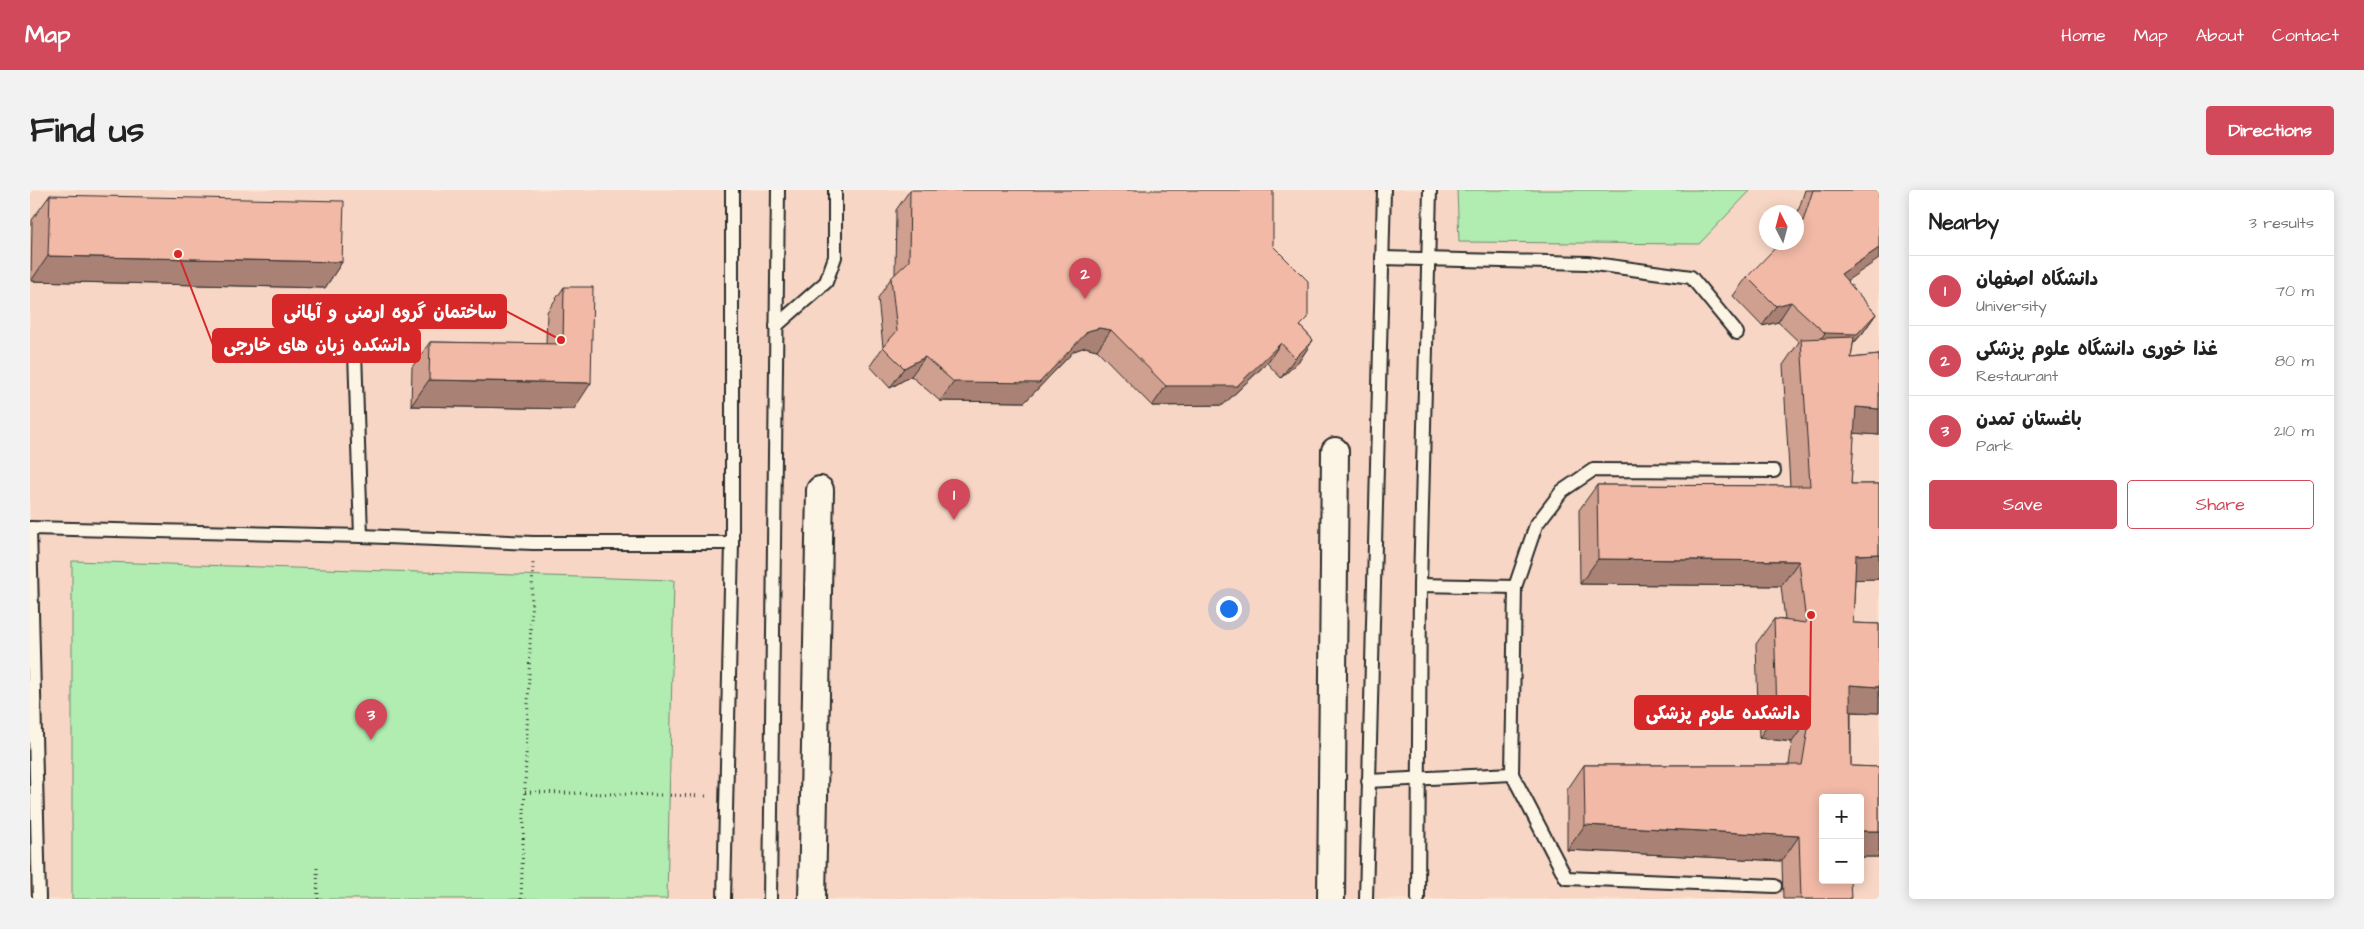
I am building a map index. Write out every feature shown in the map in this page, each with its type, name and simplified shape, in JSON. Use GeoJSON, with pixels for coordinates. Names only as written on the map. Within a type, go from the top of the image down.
{"type":"FeatureCollection","features":[{"type":"Feature","properties":{"kind":"street"},"geometry":{"type":"LineString","coordinates":[[1331,899],[1335,451]]}},
{"type":"Feature","properties":{"kind":"street"},"geometry":{"type":"LineString","coordinates":[[812,899],[820,490]]}},
{"type":"Feature","properties":{"kind":"lane"},"geometry":{"type":"LineString","coordinates":[[724,899],[732,543],[732,190]]}},
{"type":"Feature","properties":{"kind":"lane"},"geometry":{"type":"LineString","coordinates":[[770,899],[778,190]]}},
{"type":"Feature","properties":{"kind":"lane"},"geometry":{"type":"LineString","coordinates":[[776,326],[826,282],[835,257],[835,190]]}},
{"type":"Feature","properties":{"kind":"lane"},"geometry":{"type":"LineString","coordinates":[[1366,899],[1384,190]]}},
{"type":"Feature","properties":{"kind":"lane"},"geometry":{"type":"LineString","coordinates":[[1418,899],[1420,585],[1430,190]]}},
{"type":"Feature","properties":{"kind":"lane"},"geometry":{"type":"LineString","coordinates":[[1382,258],[1587,263],[1691,277],[1737,333]]}},
{"type":"Feature","properties":{"kind":"lane"},"geometry":{"type":"LineString","coordinates":[[354,321],[362,536]]}},
{"type":"Feature","properties":{"kind":"lane"},"geometry":{"type":"LineString","coordinates":[[1774,471],[1593,470],[1562,491],[1536,525],[1515,587],[1512,774],[1566,878],[1775,886]]}},
{"type":"Feature","properties":{"kind":"lane"},"geometry":{"type":"LineString","coordinates":[[39,899],[30,528],[362,536],[534,543],[732,543]]}},
{"type":"Feature","properties":{"kind":"lane"},"geometry":{"type":"LineString","coordinates":[[1420,585],[1515,587]]}},
{"type":"Feature","properties":{"kind":"lane"},"geometry":{"type":"LineString","coordinates":[[1368,781],[1512,774]]}},
{"type":"Feature","properties":{"kind":"path"},"geometry":{"type":"LineString","coordinates":[[521,899],[534,543]]}},
{"type":"Feature","properties":{"kind":"path"},"geometry":{"type":"LineString","coordinates":[[525,792],[727,796]]}},
{"type":"Feature","properties":{"kind":"path"},"geometry":{"type":"LineString","coordinates":[[317,868],[318,899]]}},
{"type":"Feature","properties":{"kind":"shaded area"},"geometry":{"type":"Polygon","coordinates":[[[30,190],[1879,190],[1879,899],[30,899],[30,190]]]}},
{"type":"Feature","properties":{"kind":"green space"},"geometry":{"type":"Polygon","coordinates":[[[1457,190],[1751,190],[1699,244],[1459,242],[1457,190]]]}},
{"type":"Feature","properties":{"kind":"green space"},"geometry":{"type":"Polygon","coordinates":[[[72,561],[674,580],[667,899],[72,899],[72,561]]]}},
{"type":"Feature","properties":{"kind":"building"},"geometry":{"type":"Polygon","coordinates":[[[910,190],[1273,190],[1273,246],[1308,281],[1308,318],[1300,326],[1313,340],[1295,358],[1281,343],[1237,386],[1166,386],[1111,330],[1099,328],[1088,331],[1039,383],[954,382],[925,357],[904,368],[883,347],[897,331],[891,278],[909,261],[910,190]]]}},
{"type":"Feature","properties":{"kind":"building"},"geometry":{"type":"Polygon","coordinates":[[[1813,190],[1879,190],[1879,248],[1841,274],[1876,314],[1857,334],[1825,333],[1791,302],[1776,306],[1747,277],[1773,250],[1804,250],[1804,218],[1813,190]]]}},
{"type":"Feature","properties":{"kind":"building"},"geometry":{"type":"Polygon","coordinates":[[[50,195],[344,201],[342,262],[48,256],[50,195]]]}},
{"type":"Feature","properties":{"kind":"building"},"geometry":{"type":"Polygon","coordinates":[[[564,287],[593,287],[591,383],[429,380],[430,342],[563,344],[564,287]]]}},
{"type":"Feature","properties":{"kind":"building"},"geometry":{"type":"Polygon","coordinates":[[[1854,337],[1851,358],[1879,355],[1879,409],[1856,407],[1851,484],[1879,484],[1879,554],[1856,555],[1853,623],[1879,624],[1879,687],[1850,685],[1851,766],[1879,767],[1879,831],[1864,831],[1864,794],[1819,794],[1819,884],[1850,884],[1851,899],[1801,899],[1799,836],[1585,825],[1584,765],[1802,765],[1810,717],[1777,712],[1774,619],[1806,623],[1799,561],[1598,559],[1597,485],[1810,486],[1801,339],[1854,337]]]}},
{"type":"Feature","properties":{"kind":"place","name":"دانشکده زبان های خارجی"},"geometry":{"type":"Point","coordinates":[178,254]}},
{"type":"Feature","properties":{"kind":"place","name":"غذا خوری دانشگاه علوم پزشکی"},"geometry":{"type":"Point","coordinates":[1085,299]}},
{"type":"Feature","properties":{"kind":"place","name":"ساختمان گروه ارمنی و آلمانی"},"geometry":{"type":"Point","coordinates":[561,340]}},
{"type":"Feature","properties":{"kind":"place","name":"دانشگاه اصفهان"},"geometry":{"type":"Point","coordinates":[954,520]}},
{"type":"Feature","properties":{"kind":"place","name":"دانشکده علوم پزشکی"},"geometry":{"type":"Point","coordinates":[1811,615]}},
{"type":"Feature","properties":{"kind":"place","name":"باغستان تمدن"},"geometry":{"type":"Point","coordinates":[371,740]}}]}
